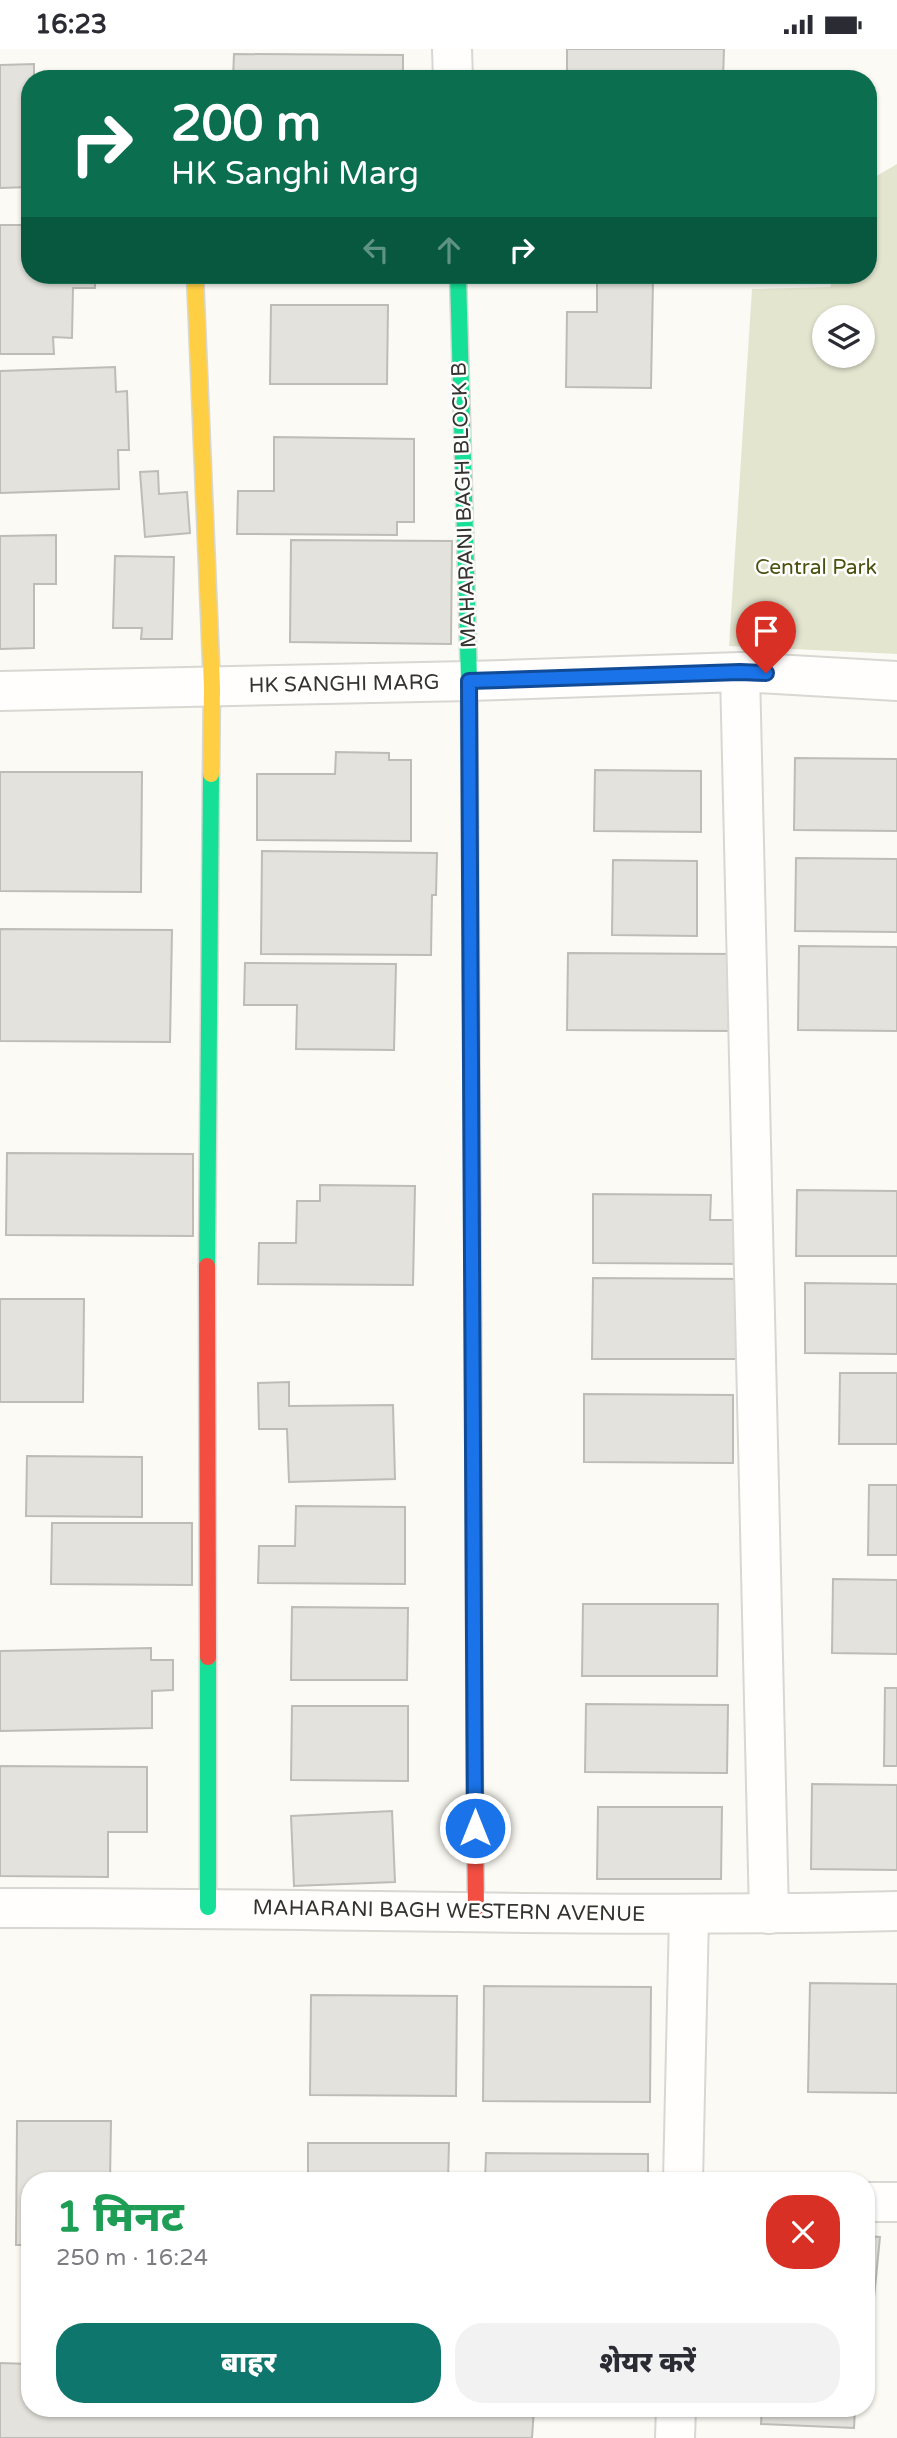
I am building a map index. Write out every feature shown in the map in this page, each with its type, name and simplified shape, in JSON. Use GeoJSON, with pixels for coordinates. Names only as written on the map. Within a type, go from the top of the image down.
{"type":"FeatureCollection","features":[{"type":"Feature","properties":{"kind":"street"},"geometry":{"type":"LineString","coordinates":[[452,49],[453,70]]}},
{"type":"Feature","properties":{"kind":"street"},"geometry":{"type":"LineString","coordinates":[[195,284],[212,687],[206,1062],[208,1907]]}},
{"type":"Feature","properties":{"kind":"street","name":"MAHARANI BAGH BLOCK B"},"geometry":{"type":"LineString","coordinates":[[458,284],[469,681],[476,1912]]}},
{"type":"Feature","properties":{"kind":"street"},"geometry":{"type":"LineString","coordinates":[[740,672],[768,1914]]}},
{"type":"Feature","properties":{"kind":"street","name":"HK SANGHI MARG"},"geometry":{"type":"LineString","coordinates":[[0,691],[740,672],[897,681]]}},
{"type":"Feature","properties":{"kind":"street","name":"MAHARANI BAGH WESTERN AVENUE"},"geometry":{"type":"LineString","coordinates":[[0,1908],[208,1907],[689,1915],[897,1911]]}},
{"type":"Feature","properties":{"kind":"street"},"geometry":{"type":"LineString","coordinates":[[683,2172],[689,1915]]}},
{"type":"Feature","properties":{"kind":"street"},"geometry":{"type":"LineString","coordinates":[[875,2202],[897,2202]]}},
{"type":"Feature","properties":{"kind":"street"},"geometry":{"type":"LineString","coordinates":[[675,2438],[676,2417]]}},
{"type":"Feature","properties":{"kind":"green space","name":"Central Park"},"geometry":{"type":"Polygon","coordinates":[[[897,164],[897,654],[729,646],[752,289],[877,284],[877,176],[897,164]]]}},
{"type":"Feature","properties":{"kind":"building"},"geometry":{"type":"Polygon","coordinates":[[[567,49],[724,49],[723,70],[567,70],[567,49]]]}},
{"type":"Feature","properties":{"kind":"building"},"geometry":{"type":"Polygon","coordinates":[[[234,54],[403,55],[403,70],[233,70],[234,54]]]}},
{"type":"Feature","properties":{"kind":"building"},"geometry":{"type":"Polygon","coordinates":[[[34,64],[34,70],[21,70],[21,187],[0,188],[0,65],[34,64]]]}},
{"type":"Feature","properties":{"kind":"building"},"geometry":{"type":"Polygon","coordinates":[[[0,225],[21,225],[21,284],[95,284],[95,288],[73,288],[72,338],[53,337],[54,354],[0,354],[0,225]]]}},
{"type":"Feature","properties":{"kind":"building"},"geometry":{"type":"Polygon","coordinates":[[[597,284],[653,284],[651,388],[566,387],[567,312],[597,312],[597,284]]]}},
{"type":"Feature","properties":{"kind":"building"},"geometry":{"type":"Polygon","coordinates":[[[271,305],[388,305],[387,384],[270,384],[271,305]]]}},
{"type":"Feature","properties":{"kind":"building"},"geometry":{"type":"Polygon","coordinates":[[[115,367],[116,392],[127,391],[129,450],[118,450],[119,489],[0,493],[0,371],[115,367]]]}},
{"type":"Feature","properties":{"kind":"building"},"geometry":{"type":"Polygon","coordinates":[[[274,437],[414,439],[414,522],[397,522],[397,535],[237,534],[238,491],[274,491],[274,437]]]}},
{"type":"Feature","properties":{"kind":"building"},"geometry":{"type":"Polygon","coordinates":[[[158,471],[159,494],[187,492],[190,533],[145,537],[140,472],[158,471]]]}},
{"type":"Feature","properties":{"kind":"building"},"geometry":{"type":"Polygon","coordinates":[[[56,535],[56,584],[34,584],[34,648],[0,649],[0,536],[56,535]]]}},
{"type":"Feature","properties":{"kind":"building"},"geometry":{"type":"Polygon","coordinates":[[[291,540],[452,541],[451,644],[290,642],[291,540]]]}},
{"type":"Feature","properties":{"kind":"building"},"geometry":{"type":"Polygon","coordinates":[[[115,556],[174,557],[172,639],[141,639],[142,628],[113,628],[115,556]]]}},
{"type":"Feature","properties":{"kind":"building"},"geometry":{"type":"Polygon","coordinates":[[[336,752],[389,753],[389,760],[411,760],[411,841],[257,840],[257,774],[335,774],[336,752]]]}},
{"type":"Feature","properties":{"kind":"building"},"geometry":{"type":"Polygon","coordinates":[[[795,758],[897,759],[897,831],[794,830],[795,758]]]}},
{"type":"Feature","properties":{"kind":"building"},"geometry":{"type":"Polygon","coordinates":[[[595,770],[701,771],[701,832],[594,831],[595,770]]]}},
{"type":"Feature","properties":{"kind":"building"},"geometry":{"type":"Polygon","coordinates":[[[0,772],[142,772],[141,892],[0,891],[0,772]]]}},
{"type":"Feature","properties":{"kind":"building"},"geometry":{"type":"Polygon","coordinates":[[[262,851],[437,853],[436,895],[432,895],[431,955],[261,954],[262,851]]]}},
{"type":"Feature","properties":{"kind":"building"},"geometry":{"type":"Polygon","coordinates":[[[796,858],[897,859],[897,932],[795,931],[796,858]]]}},
{"type":"Feature","properties":{"kind":"building"},"geometry":{"type":"Polygon","coordinates":[[[613,860],[697,861],[697,936],[612,935],[613,860]]]}},
{"type":"Feature","properties":{"kind":"building"},"geometry":{"type":"Polygon","coordinates":[[[0,929],[172,930],[170,1042],[0,1041],[0,929]]]}},
{"type":"Feature","properties":{"kind":"building"},"geometry":{"type":"Polygon","coordinates":[[[799,946],[897,947],[897,1031],[798,1030],[799,946]]]}},
{"type":"Feature","properties":{"kind":"building"},"geometry":{"type":"Polygon","coordinates":[[[568,953],[734,954],[733,1031],[567,1030],[568,953]]]}},
{"type":"Feature","properties":{"kind":"building"},"geometry":{"type":"Polygon","coordinates":[[[245,963],[396,964],[394,1050],[296,1049],[297,1005],[244,1005],[245,963]]]}},
{"type":"Feature","properties":{"kind":"building"},"geometry":{"type":"Polygon","coordinates":[[[7,1153],[193,1154],[193,1236],[6,1235],[7,1153]]]}},
{"type":"Feature","properties":{"kind":"building"},"geometry":{"type":"Polygon","coordinates":[[[320,1185],[415,1186],[413,1285],[258,1284],[259,1243],[296,1243],[297,1201],[320,1201],[320,1185]]]}},
{"type":"Feature","properties":{"kind":"building"},"geometry":{"type":"Polygon","coordinates":[[[797,1190],[897,1191],[897,1256],[796,1256],[797,1190]]]}},
{"type":"Feature","properties":{"kind":"building"},"geometry":{"type":"Polygon","coordinates":[[[593,1194],[711,1195],[710,1220],[749,1220],[748,1264],[593,1263],[593,1194]]]}},
{"type":"Feature","properties":{"kind":"building"},"geometry":{"type":"Polygon","coordinates":[[[593,1278],[748,1279],[747,1359],[592,1359],[593,1278]]]}},
{"type":"Feature","properties":{"kind":"building"},"geometry":{"type":"Polygon","coordinates":[[[805,1283],[897,1284],[897,1354],[805,1353],[805,1283]]]}},
{"type":"Feature","properties":{"kind":"building"},"geometry":{"type":"Polygon","coordinates":[[[0,1299],[84,1299],[83,1402],[0,1402],[0,1299]]]}},
{"type":"Feature","properties":{"kind":"building"},"geometry":{"type":"Polygon","coordinates":[[[840,1373],[897,1373],[897,1444],[839,1444],[840,1373]]]}},
{"type":"Feature","properties":{"kind":"building"},"geometry":{"type":"Polygon","coordinates":[[[289,1382],[289,1406],[393,1405],[395,1479],[289,1482],[287,1429],[259,1429],[258,1383],[289,1382]]]}},
{"type":"Feature","properties":{"kind":"building"},"geometry":{"type":"Polygon","coordinates":[[[584,1394],[733,1395],[733,1463],[584,1462],[584,1394]]]}},
{"type":"Feature","properties":{"kind":"building"},"geometry":{"type":"Polygon","coordinates":[[[27,1456],[142,1457],[142,1517],[26,1516],[27,1456]]]}},
{"type":"Feature","properties":{"kind":"building"},"geometry":{"type":"Polygon","coordinates":[[[869,1485],[897,1485],[897,1555],[868,1555],[869,1485]]]}},
{"type":"Feature","properties":{"kind":"building"},"geometry":{"type":"Polygon","coordinates":[[[296,1506],[405,1507],[405,1584],[258,1583],[259,1546],[295,1546],[296,1506]]]}},
{"type":"Feature","properties":{"kind":"building"},"geometry":{"type":"Polygon","coordinates":[[[52,1523],[192,1523],[192,1585],[51,1584],[52,1523]]]}},
{"type":"Feature","properties":{"kind":"building"},"geometry":{"type":"Polygon","coordinates":[[[833,1579],[897,1580],[897,1654],[832,1653],[833,1579]]]}},
{"type":"Feature","properties":{"kind":"building"},"geometry":{"type":"Polygon","coordinates":[[[583,1604],[718,1604],[717,1676],[582,1676],[583,1604]]]}},
{"type":"Feature","properties":{"kind":"building"},"geometry":{"type":"Polygon","coordinates":[[[292,1607],[408,1608],[407,1680],[291,1680],[292,1607]]]}},
{"type":"Feature","properties":{"kind":"building"},"geometry":{"type":"Polygon","coordinates":[[[151,1648],[151,1660],[173,1660],[173,1690],[152,1691],[152,1728],[0,1731],[0,1651],[151,1648]]]}},
{"type":"Feature","properties":{"kind":"building"},"geometry":{"type":"Polygon","coordinates":[[[885,1688],[897,1688],[897,1766],[884,1766],[885,1688]]]}},
{"type":"Feature","properties":{"kind":"building"},"geometry":{"type":"Polygon","coordinates":[[[586,1704],[728,1705],[727,1773],[585,1772],[586,1704]]]}},
{"type":"Feature","properties":{"kind":"building"},"geometry":{"type":"Polygon","coordinates":[[[292,1706],[408,1706],[408,1781],[291,1780],[292,1706]]]}},
{"type":"Feature","properties":{"kind":"building"},"geometry":{"type":"Polygon","coordinates":[[[0,1766],[147,1767],[147,1832],[108,1832],[108,1877],[0,1876],[0,1766]]]}},
{"type":"Feature","properties":{"kind":"building"},"geometry":{"type":"Polygon","coordinates":[[[812,1784],[897,1785],[897,1870],[811,1869],[812,1784]]]}},
{"type":"Feature","properties":{"kind":"building"},"geometry":{"type":"Polygon","coordinates":[[[598,1807],[722,1807],[721,1879],[597,1879],[598,1807]]]}},
{"type":"Feature","properties":{"kind":"building"},"geometry":{"type":"Polygon","coordinates":[[[392,1811],[395,1882],[294,1886],[291,1816],[392,1811]]]}},
{"type":"Feature","properties":{"kind":"building"},"geometry":{"type":"Polygon","coordinates":[[[810,1983],[897,1984],[897,2093],[808,2092],[810,1983]]]}},
{"type":"Feature","properties":{"kind":"building"},"geometry":{"type":"Polygon","coordinates":[[[484,1986],[651,1987],[650,2102],[483,2101],[484,1986]]]}},
{"type":"Feature","properties":{"kind":"building"},"geometry":{"type":"Polygon","coordinates":[[[311,1995],[457,1996],[456,2096],[310,2095],[311,1995]]]}},
{"type":"Feature","properties":{"kind":"building"},"geometry":{"type":"Polygon","coordinates":[[[17,2121],[111,2121],[110,2172],[21,2172],[21,2245],[16,2245],[17,2121]]]}},
{"type":"Feature","properties":{"kind":"building"},"geometry":{"type":"Polygon","coordinates":[[[308,2143],[449,2143],[448,2172],[308,2172],[308,2143]]]}},
{"type":"Feature","properties":{"kind":"building"},"geometry":{"type":"Polygon","coordinates":[[[486,2153],[648,2154],[648,2172],[485,2172],[486,2153]]]}},
{"type":"Feature","properties":{"kind":"building"},"geometry":{"type":"Polygon","coordinates":[[[875,2237],[880,2237],[875,2288],[875,2237]]]}},
{"type":"Feature","properties":{"kind":"building"},"geometry":{"type":"Polygon","coordinates":[[[0,2363],[21,2364],[21,2417],[533,2417],[532,2438],[0,2438],[0,2363]]]}},
{"type":"Feature","properties":{"kind":"building"},"geometry":{"type":"Polygon","coordinates":[[[761,2417],[855,2417],[854,2428],[761,2424],[761,2417]]]}},
{"type":"Feature","properties":{"kind":"traffic: fast"},"geometry":{"type":"LineString","coordinates":[[458,284],[469,681],[470,827]]}},
{"type":"Feature","properties":{"kind":"traffic: fast"},"geometry":{"type":"LineString","coordinates":[[207,1266],[211,774]]}},
{"type":"Feature","properties":{"kind":"traffic: fast"},"geometry":{"type":"LineString","coordinates":[[208,1657],[208,1907]]}},
{"type":"Feature","properties":{"kind":"traffic: slow"},"geometry":{"type":"LineString","coordinates":[[195,284],[212,687],[211,774]]}},
{"type":"Feature","properties":{"kind":"traffic: slow"},"geometry":{"type":"LineString","coordinates":[[473,1324],[475,1822]]}},
{"type":"Feature","properties":{"kind":"traffic: jam"},"geometry":{"type":"LineString","coordinates":[[470,827],[473,1324]]}},
{"type":"Feature","properties":{"kind":"traffic: jam"},"geometry":{"type":"LineString","coordinates":[[207,1266],[208,1657]]}},
{"type":"Feature","properties":{"kind":"traffic: jam"},"geometry":{"type":"LineString","coordinates":[[475,1822],[476,1912]]}},
{"type":"Feature","properties":{"kind":"route"},"geometry":{"type":"LineString","coordinates":[[475,1828],[469,681],[766,673]]}}]}
